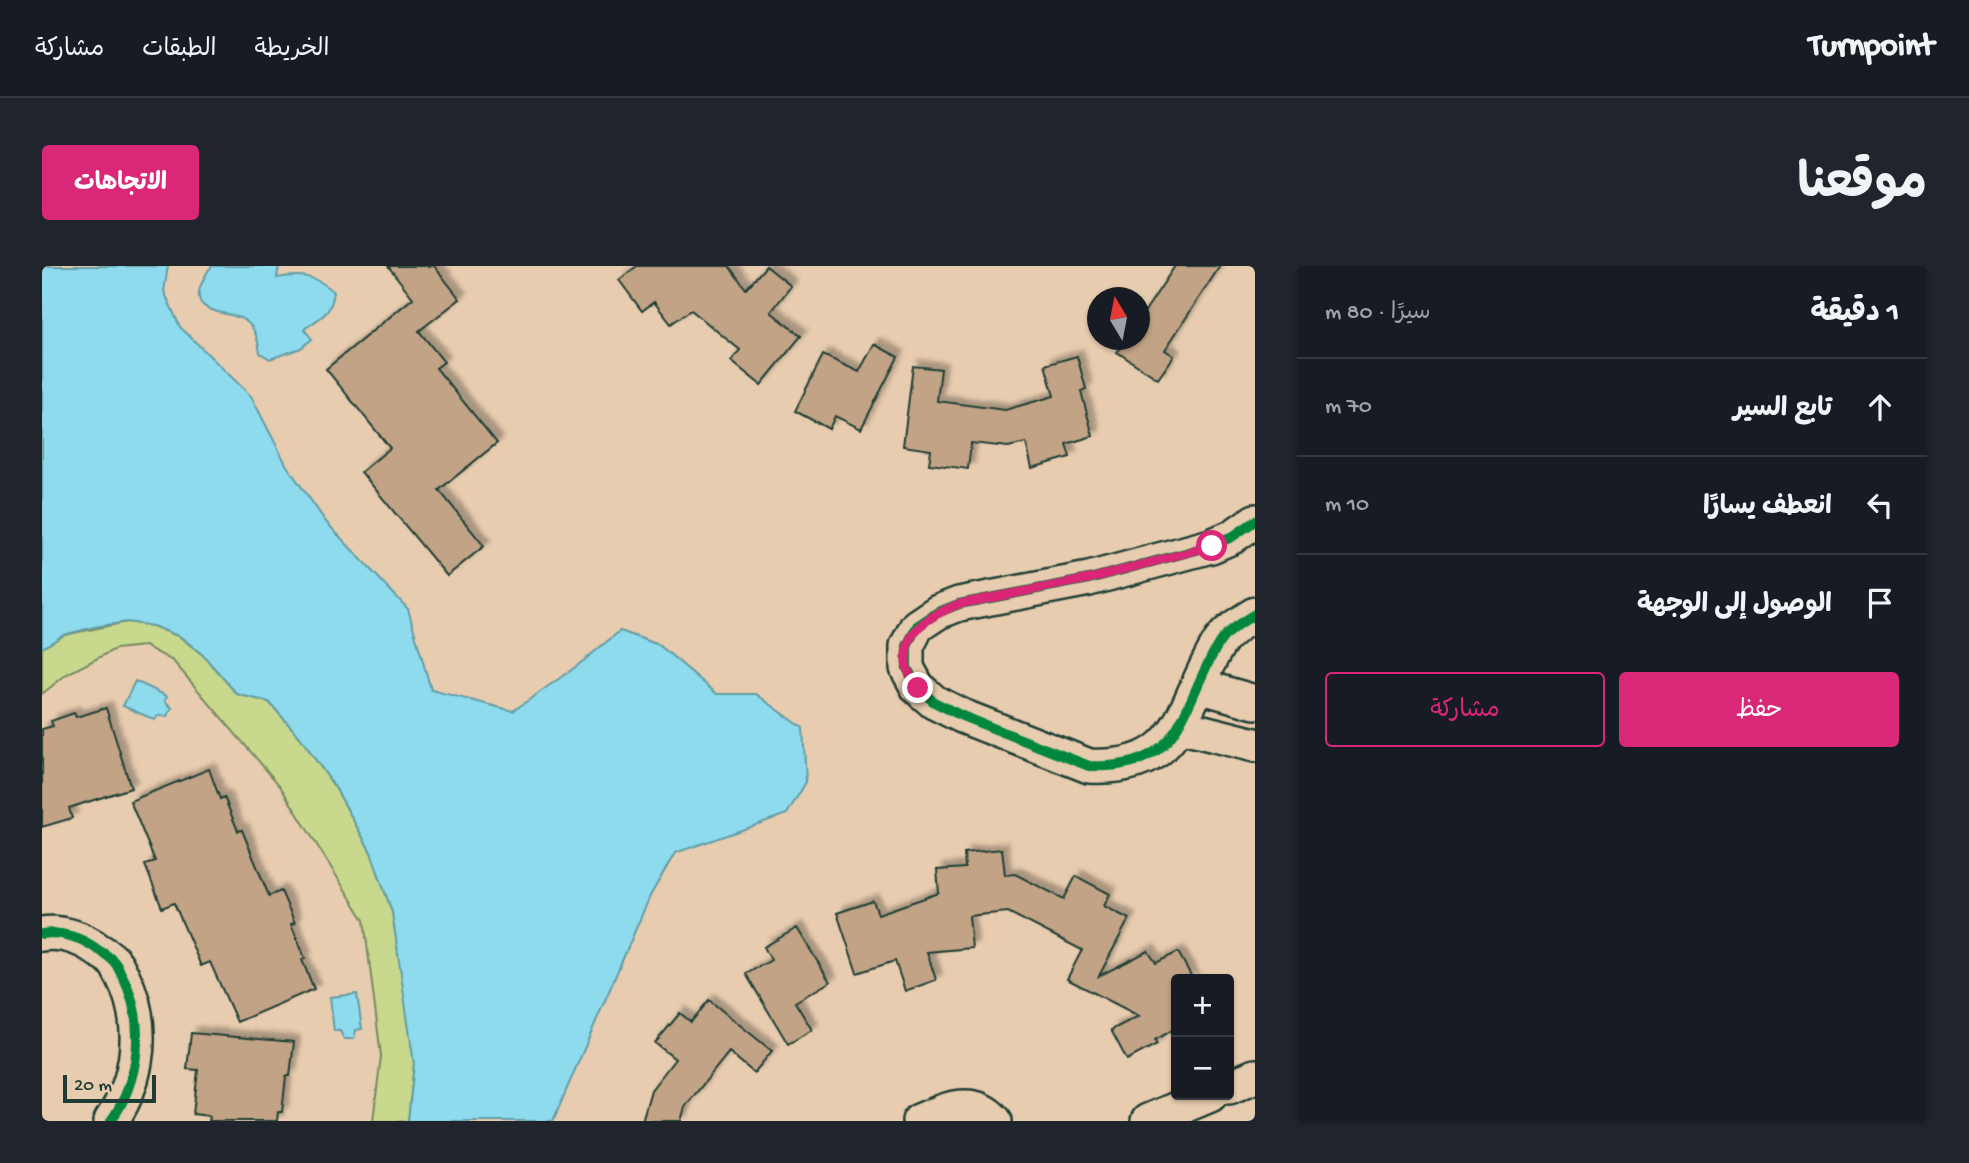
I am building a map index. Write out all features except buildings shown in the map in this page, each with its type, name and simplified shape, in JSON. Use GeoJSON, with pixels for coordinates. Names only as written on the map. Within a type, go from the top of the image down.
{"type":"FeatureCollection","features":[{"type":"Feature","properties":{"kind":"street"},"geometry":{"type":"LineString","coordinates":[[1255,521],[1232,537],[1212,546],[1171,558],[1089,579],[959,604],[938,612],[917,626],[907,646],[907,668],[918,688],[934,702],[962,716],[1089,766],[1114,767],[1139,761],[1161,747],[1179,726],[1219,643],[1237,625],[1255,614]]}},
{"type":"Feature","properties":{"kind":"street"},"geometry":{"type":"LineString","coordinates":[[1199,686],[1255,702]]}},
{"type":"Feature","properties":{"kind":"street"},"geometry":{"type":"LineString","coordinates":[[1179,726],[1255,745]]}},
{"type":"Feature","properties":{"kind":"street"},"geometry":{"type":"LineString","coordinates":[[42,934],[53,933],[88,942],[115,962],[130,993],[138,1021],[136,1057],[127,1087],[111,1121]]}},
{"type":"Feature","properties":{"kind":"street"},"geometry":{"type":"LineString","coordinates":[[1234,1085],[1255,1076]]}},
{"type":"Feature","properties":{"kind":"street"},"geometry":{"type":"LineString","coordinates":[[1148,1121],[1198,1100]]}},
{"type":"Feature","properties":{"kind":"street"},"geometry":{"type":"LineString","coordinates":[[919,1121],[962,1106],[978,1108],[995,1121]]}},
{"type":"Feature","properties":{"kind":"green space"},"geometry":{"type":"Polygon","coordinates":[[[127,622],[153,626],[180,637],[203,655],[237,694],[269,702],[300,737],[336,789],[371,852],[392,912],[414,1064],[408,1121],[373,1121],[381,1056],[364,920],[280,786],[173,661],[145,646],[115,649],[67,674],[42,694],[42,648],[64,635],[127,622]]]}},
{"type":"Feature","properties":{"kind":"water"},"geometry":{"type":"Polygon","coordinates":[[[42,266],[168,266],[164,291],[180,327],[251,396],[287,466],[326,522],[408,609],[431,690],[513,711],[577,666],[620,631],[659,645],[717,694],[756,694],[803,728],[806,782],[787,814],[675,853],[650,896],[553,1121],[408,1121],[414,1064],[392,912],[371,852],[336,789],[300,737],[269,702],[237,694],[203,655],[181,637],[153,626],[127,622],[94,627],[64,635],[42,648],[42,266]]]}},
{"type":"Feature","properties":{"kind":"water"},"geometry":{"type":"Polygon","coordinates":[[[212,266],[279,266],[277,278],[300,276],[314,279],[334,292],[324,315],[304,329],[312,339],[301,348],[270,359],[260,353],[256,335],[248,323],[205,307],[201,302],[201,285],[212,266]]]}},
{"type":"Feature","properties":{"kind":"water"},"geometry":{"type":"Polygon","coordinates":[[[135,681],[167,696],[165,701],[172,708],[167,716],[158,715],[155,720],[123,706],[135,681]]]}},
{"type":"Feature","properties":{"kind":"water"},"geometry":{"type":"Polygon","coordinates":[[[357,994],[362,1029],[356,1030],[354,1039],[344,1039],[340,1031],[334,1031],[330,997],[357,994]]]}},
{"type":"Feature","properties":{"kind":"cycle path"},"geometry":{"type":"LineString","coordinates":[[1255,521],[1232,537],[1211,546],[1089,579],[959,604],[938,612],[917,626],[907,646],[907,668],[918,688],[934,702],[962,716],[1089,766],[1120,765],[1144,758],[1162,747],[1186,712],[1205,668],[1221,640],[1255,614]]}},
{"type":"Feature","properties":{"kind":"cycle path"},"geometry":{"type":"LineString","coordinates":[[42,934],[71,936],[107,955],[117,966],[130,995],[137,1032],[134,1069],[121,1105],[111,1121]]}},
{"type":"Feature","properties":{"kind":"route"},"geometry":{"type":"LineString","coordinates":[[918,688],[907,668],[907,646],[917,626],[938,612],[959,604],[1048,588],[1130,569],[1212,546]]}}]}
